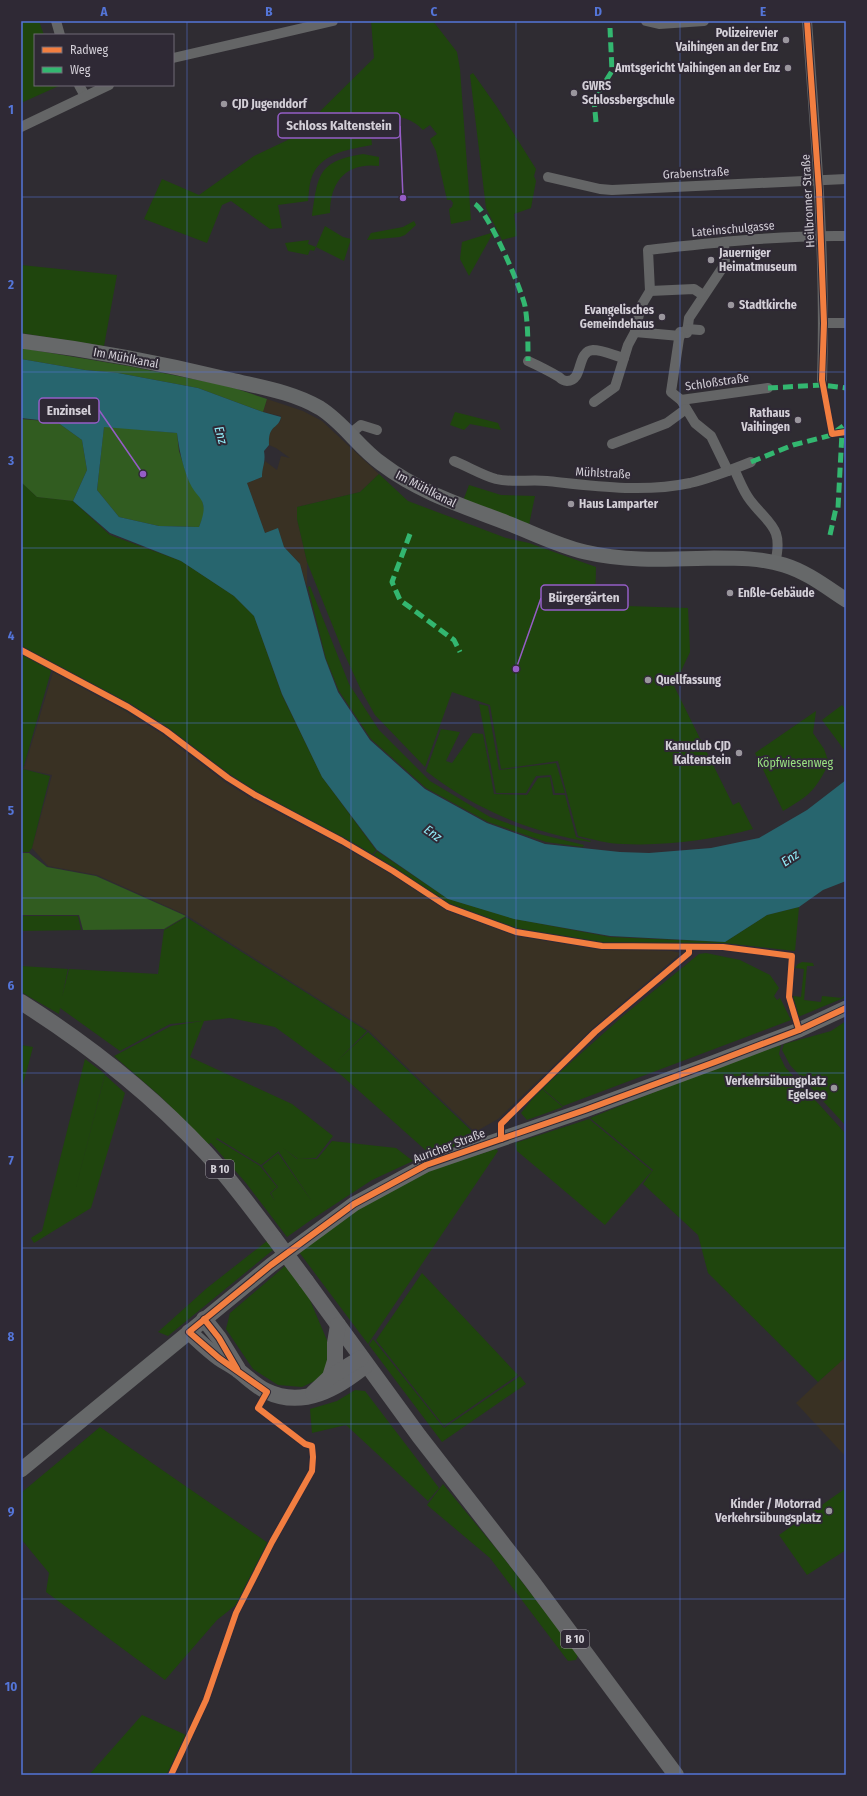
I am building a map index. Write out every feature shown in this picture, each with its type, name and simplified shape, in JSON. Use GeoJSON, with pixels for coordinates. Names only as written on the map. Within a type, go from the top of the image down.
{"type":"FeatureCollection","features":[{"type":"Feature","properties":{"kind":"main road","name":"B 10"},"geometry":{"type":"LineString","coordinates":[[21,1002],[98,1054],[158,1106],[206,1153],[231,1182],[676,1775]]}},
{"type":"Feature","properties":{"kind":"main road"},"geometry":{"type":"LineString","coordinates":[[204,1320],[223,1344],[238,1370]]}},
{"type":"Feature","properties":{"kind":"main road"},"geometry":{"type":"LineString","coordinates":[[330,1377],[335,1361],[335,1343],[338,1325]]}},
{"type":"Feature","properties":{"kind":"main road"},"geometry":{"type":"LineString","coordinates":[[189,1332],[215,1355],[238,1370],[256,1385],[267,1392],[288,1399],[309,1397],[338,1386],[364,1361]]}},
{"type":"Feature","properties":{"kind":"main road"},"geometry":{"type":"LineString","coordinates":[[309,1397],[330,1377],[364,1361]]}},
{"type":"Feature","properties":{"kind":"street"},"geometry":{"type":"LineString","coordinates":[[56,21],[60,34]]}},
{"type":"Feature","properties":{"kind":"street"},"geometry":{"type":"LineString","coordinates":[[174,58],[333,21]]}},
{"type":"Feature","properties":{"kind":"street"},"geometry":{"type":"LineString","coordinates":[[646,21],[659,24],[704,21]]}},
{"type":"Feature","properties":{"kind":"street","name":"Heilbronner Straße"},"geometry":{"type":"LineString","coordinates":[[807,21],[821,236],[824,323],[822,380]]}},
{"type":"Feature","properties":{"kind":"street"},"geometry":{"type":"LineString","coordinates":[[80,86],[85,96]]}},
{"type":"Feature","properties":{"kind":"street"},"geometry":{"type":"LineString","coordinates":[[21,127],[107,86]]}},
{"type":"Feature","properties":{"kind":"street","name":"Grabenstraße"},"geometry":{"type":"LineString","coordinates":[[548,177],[592,188],[612,190],[846,179]]}},
{"type":"Feature","properties":{"kind":"street","name":"Lateinschulgasse"},"geometry":{"type":"LineString","coordinates":[[650,291],[648,250],[724,242],[821,236],[846,236]]}},
{"type":"Feature","properties":{"kind":"street"},"geometry":{"type":"LineString","coordinates":[[684,332],[689,318],[725,264],[724,242]]}},
{"type":"Feature","properties":{"kind":"street"},"geometry":{"type":"LineString","coordinates":[[594,402],[615,387],[642,306],[650,291],[694,289],[703,295]]}},
{"type":"Feature","properties":{"kind":"street"},"geometry":{"type":"LineString","coordinates":[[824,323],[846,324]]}},
{"type":"Feature","properties":{"kind":"street"},"geometry":{"type":"LineString","coordinates":[[634,332],[684,332],[700,330]]}},
{"type":"Feature","properties":{"kind":"street","name":"Schloßstraße"},"geometry":{"type":"LineString","coordinates":[[684,332],[672,392],[681,400],[768,388]]}},
{"type":"Feature","properties":{"kind":"street","name":"Im Mühlkanal"},"geometry":{"type":"LineString","coordinates":[[21,341],[115,355],[201,373],[273,390],[319,407],[351,433],[380,463],[417,486],[457,505],[566,546],[613,557],[666,559],[738,558],[775,563],[788,572],[808,575],[846,600]]}},
{"type":"Feature","properties":{"kind":"street"},"geometry":{"type":"LineString","coordinates":[[528,361],[548,370],[565,381],[569,381],[576,375],[584,356],[589,351],[596,351],[624,358]]}},
{"type":"Feature","properties":{"kind":"street"},"geometry":{"type":"LineString","coordinates":[[681,400],[695,423],[711,436],[750,500],[775,529],[779,544],[775,563]]}},
{"type":"Feature","properties":{"kind":"street"},"geometry":{"type":"LineString","coordinates":[[612,444],[667,423],[686,409]]}},
{"type":"Feature","properties":{"kind":"street"},"geometry":{"type":"LineString","coordinates":[[351,433],[361,425],[377,430]]}},
{"type":"Feature","properties":{"kind":"street","name":"Mühlstraße"},"geometry":{"type":"LineString","coordinates":[[454,461],[494,478],[513,482],[540,480],[619,488],[677,485],[711,477],[750,462]]}},
{"type":"Feature","properties":{"kind":"street","name":"Auricher Straße"},"geometry":{"type":"LineString","coordinates":[[21,1470],[271,1265],[354,1204],[426,1165],[585,1110],[715,1062],[799,1030],[846,1008]]}},
{"type":"Feature","properties":{"kind":"shaded area"},"geometry":{"type":"Polygon","coordinates":[[[267,399],[303,411],[322,421],[379,474],[360,492],[297,507],[297,519],[307,562],[307,587],[300,564],[284,547],[278,529],[265,533],[247,483],[262,477],[262,470],[265,461],[277,470],[281,456],[290,458],[269,445],[269,434],[274,426],[280,422],[281,416],[263,412],[267,399]]]}},
{"type":"Feature","properties":{"kind":"shaded area"},"geometry":{"type":"Polygon","coordinates":[[[53,672],[125,711],[162,734],[225,782],[252,799],[394,873],[450,911],[518,936],[604,948],[672,951],[681,953],[593,1028],[498,1119],[475,1132],[369,1031],[186,915],[97,875],[48,866],[32,848],[52,775],[24,769],[53,672]]]}},
{"type":"Feature","properties":{"kind":"shaded area"},"geometry":{"type":"Polygon","coordinates":[[[846,1356],[846,1457],[796,1403],[846,1356]]]}},
{"type":"Feature","properties":{"kind":"green space"},"geometry":{"type":"Polygon","coordinates":[[[21,21],[39,21],[44,34],[34,34],[34,86],[59,86],[21,103],[21,21]]]}},
{"type":"Feature","properties":{"kind":"green space"},"geometry":{"type":"Polygon","coordinates":[[[371,21],[433,21],[457,52],[460,69],[471,220],[451,224],[449,209],[452,207],[453,203],[451,200],[447,200],[436,151],[430,139],[437,134],[430,125],[423,130],[405,118],[391,116],[369,117],[372,145],[347,150],[331,156],[318,167],[311,180],[308,201],[278,205],[282,228],[270,229],[231,201],[222,205],[207,243],[144,219],[162,179],[199,195],[254,156],[294,137],[374,58],[371,21]]]}},
{"type":"Feature","properties":{"kind":"green space"},"geometry":{"type":"Polygon","coordinates":[[[473,73],[497,107],[536,169],[534,176],[536,181],[531,208],[514,214],[517,236],[502,240],[486,208],[470,75],[473,73]]]}},
{"type":"Feature","properties":{"kind":"green space"},"geometry":{"type":"Polygon","coordinates":[[[363,154],[379,157],[379,166],[357,167],[342,176],[333,192],[330,213],[312,216],[316,190],[322,173],[328,166],[336,161],[363,154]]]}},
{"type":"Feature","properties":{"kind":"green space"},"geometry":{"type":"Polygon","coordinates":[[[414,221],[416,225],[405,235],[400,237],[367,240],[371,233],[403,227],[414,221]]]}},
{"type":"Feature","properties":{"kind":"green space"},"geometry":{"type":"Polygon","coordinates":[[[325,226],[343,237],[351,239],[344,261],[316,247],[325,226]]]}},
{"type":"Feature","properties":{"kind":"green space"},"geometry":{"type":"Polygon","coordinates":[[[491,233],[492,235],[469,276],[460,259],[462,242],[491,233]]]}},
{"type":"Feature","properties":{"kind":"green space"},"geometry":{"type":"Polygon","coordinates":[[[309,240],[308,244],[316,247],[314,251],[310,250],[308,255],[288,251],[285,243],[309,240]]]}},
{"type":"Feature","properties":{"kind":"green space"},"geometry":{"type":"Polygon","coordinates":[[[21,265],[117,275],[104,346],[21,333],[21,265]]]}},
{"type":"Feature","properties":{"kind":"green space"},"geometry":{"type":"Polygon","coordinates":[[[21,348],[128,366],[228,386],[267,399],[263,412],[198,388],[118,373],[85,370],[21,359],[21,348]]]}},
{"type":"Feature","properties":{"kind":"green space"},"geometry":{"type":"Polygon","coordinates":[[[455,412],[498,423],[501,430],[470,424],[464,430],[450,425],[455,412]]]}},
{"type":"Feature","properties":{"kind":"green space"},"geometry":{"type":"Polygon","coordinates":[[[21,419],[57,422],[82,440],[87,470],[73,501],[37,497],[21,482],[21,419]]]}},
{"type":"Feature","properties":{"kind":"green space"},"geometry":{"type":"Polygon","coordinates":[[[104,426],[177,433],[179,451],[188,479],[202,500],[205,512],[199,527],[159,526],[119,517],[97,490],[104,426]]]}},
{"type":"Feature","properties":{"kind":"green space"},"geometry":{"type":"Polygon","coordinates":[[[379,474],[408,501],[506,538],[529,543],[596,567],[595,605],[688,608],[690,652],[674,686],[733,805],[739,802],[753,829],[705,839],[656,844],[617,844],[578,836],[558,761],[501,769],[490,705],[452,692],[425,767],[375,715],[361,690],[342,649],[307,562],[297,519],[297,507],[360,492],[379,474]]]}},
{"type":"Feature","properties":{"kind":"green space"},"geometry":{"type":"Polygon","coordinates":[[[21,482],[37,497],[73,501],[110,535],[181,561],[234,596],[254,616],[282,695],[322,777],[376,850],[371,856],[340,843],[252,797],[163,732],[52,668],[23,769],[50,776],[32,848],[29,852],[21,852],[21,482]]]}},
{"type":"Feature","properties":{"kind":"green space"},"geometry":{"type":"Polygon","coordinates":[[[469,485],[501,495],[535,496],[529,525],[463,501],[469,485]]]}},
{"type":"Feature","properties":{"kind":"green space"},"geometry":{"type":"Polygon","coordinates":[[[310,586],[349,684],[379,730],[430,781],[490,817],[535,833],[584,845],[583,847],[546,842],[488,822],[426,788],[371,739],[339,691],[326,659],[308,587],[310,586]]]}},
{"type":"Feature","properties":{"kind":"green space"},"geometry":{"type":"Polygon","coordinates":[[[479,704],[488,706],[499,770],[556,763],[565,793],[555,793],[551,775],[536,776],[526,793],[496,793],[479,704]]]}},
{"type":"Feature","properties":{"kind":"green space"},"geometry":{"type":"Polygon","coordinates":[[[842,705],[846,710],[845,751],[822,720],[842,705]]]}},
{"type":"Feature","properties":{"kind":"green space","name":"Köpfwiesenweg"},"geometry":{"type":"Polygon","coordinates":[[[816,711],[813,733],[824,749],[829,763],[820,780],[811,792],[800,801],[783,811],[755,753],[816,711]]]}},
{"type":"Feature","properties":{"kind":"green space"},"geometry":{"type":"Polygon","coordinates":[[[441,729],[460,732],[446,761],[452,763],[473,733],[483,734],[494,794],[527,795],[538,778],[550,777],[553,795],[565,795],[576,837],[591,841],[568,838],[524,825],[483,808],[444,785],[426,771],[441,729]]]}},
{"type":"Feature","properties":{"kind":"green space"},"geometry":{"type":"Polygon","coordinates":[[[377,851],[448,899],[515,919],[610,937],[725,942],[767,915],[799,907],[795,951],[724,943],[602,944],[516,930],[448,906],[393,869],[372,857],[377,851]]]}},
{"type":"Feature","properties":{"kind":"green space"},"geometry":{"type":"Polygon","coordinates":[[[21,853],[29,853],[47,867],[96,876],[186,916],[164,929],[83,930],[79,915],[21,915],[21,853]]]}},
{"type":"Feature","properties":{"kind":"green space"},"geometry":{"type":"Polygon","coordinates":[[[21,916],[78,916],[81,930],[21,931],[21,916]]]}},
{"type":"Feature","properties":{"kind":"green space"},"geometry":{"type":"Polygon","coordinates":[[[186,917],[367,1031],[338,1060],[368,1032],[479,1138],[431,1155],[341,1075],[275,1027],[230,1018],[204,1021],[190,1057],[292,1104],[333,1136],[316,1158],[298,1159],[317,1159],[332,1141],[396,1148],[413,1161],[372,1180],[287,1237],[246,1183],[211,1143],[208,1144],[160,1096],[114,1056],[171,1026],[202,1021],[170,1024],[120,1051],[60,1008],[59,1014],[21,992],[21,966],[68,969],[62,997],[69,969],[158,974],[164,930],[186,917]],[[217,1138],[216,1139],[260,1166],[277,1187],[270,1193],[275,1201],[271,1193],[278,1187],[262,1166],[278,1153],[313,1203],[279,1151],[261,1165],[217,1138]]]}},
{"type":"Feature","properties":{"kind":"green space"},"geometry":{"type":"Polygon","coordinates":[[[706,953],[740,960],[770,975],[779,988],[774,996],[777,1000],[780,998],[791,1020],[563,1106],[542,1088],[624,1015],[699,954],[706,953]]]}},
{"type":"Feature","properties":{"kind":"green space"},"geometry":{"type":"Polygon","coordinates":[[[802,962],[813,963],[814,966],[807,966],[804,1000],[821,1002],[822,996],[842,998],[846,994],[846,997],[798,1017],[793,996],[801,997],[804,969],[795,968],[802,962]]]}},
{"type":"Feature","properties":{"kind":"green space","name":"Verkehrsübungplatz Egelsee"},"geometry":{"type":"Polygon","coordinates":[[[846,1021],[846,1126],[790,1065],[782,1050],[784,1044],[831,1031],[846,1021]]]}},
{"type":"Feature","properties":{"kind":"green space"},"geometry":{"type":"Polygon","coordinates":[[[21,1045],[33,1047],[21,1092],[21,1045]]]}},
{"type":"Feature","properties":{"kind":"green space"},"geometry":{"type":"Polygon","coordinates":[[[781,1045],[779,1054],[785,1067],[846,1134],[846,1357],[818,1382],[708,1273],[698,1235],[643,1184],[653,1170],[590,1118],[712,1069],[781,1045]]]}},
{"type":"Feature","properties":{"kind":"green space"},"geometry":{"type":"Polygon","coordinates":[[[85,1059],[105,1074],[73,1199],[105,1075],[125,1093],[91,1208],[34,1243],[31,1238],[42,1231],[85,1059]]]}},
{"type":"Feature","properties":{"kind":"green space"},"geometry":{"type":"Polygon","coordinates":[[[541,1088],[563,1107],[527,1120],[521,1113],[541,1088]]]}},
{"type":"Feature","properties":{"kind":"green space"},"geometry":{"type":"Polygon","coordinates":[[[589,1119],[652,1171],[605,1225],[517,1151],[515,1143],[589,1119]]]}},
{"type":"Feature","properties":{"kind":"green space"},"geometry":{"type":"Polygon","coordinates":[[[496,1149],[498,1151],[368,1344],[299,1252],[358,1208],[432,1170],[496,1149]]]}},
{"type":"Feature","properties":{"kind":"green space"},"geometry":{"type":"Polygon","coordinates":[[[267,1241],[273,1250],[168,1336],[158,1332],[207,1288],[267,1241]]]}},
{"type":"Feature","properties":{"kind":"green space"},"geometry":{"type":"Polygon","coordinates":[[[285,1266],[307,1293],[329,1345],[329,1366],[321,1378],[302,1387],[278,1385],[253,1369],[226,1329],[230,1313],[285,1266]]]}},
{"type":"Feature","properties":{"kind":"green space"},"geometry":{"type":"Polygon","coordinates":[[[422,1273],[518,1375],[444,1426],[376,1340],[422,1273]]]}},
{"type":"Feature","properties":{"kind":"green space"},"geometry":{"type":"Polygon","coordinates":[[[373,1339],[444,1428],[520,1376],[526,1384],[442,1442],[369,1345],[373,1339]]]}},
{"type":"Feature","properties":{"kind":"green space"},"geometry":{"type":"Polygon","coordinates":[[[355,1390],[365,1391],[439,1488],[428,1501],[346,1425],[312,1433],[310,1409],[337,1401],[355,1390]]]}},
{"type":"Feature","properties":{"kind":"green space"},"geometry":{"type":"Polygon","coordinates":[[[100,1427],[268,1543],[236,1605],[217,1620],[165,1680],[46,1592],[49,1573],[21,1539],[21,1493],[100,1427]]]}},
{"type":"Feature","properties":{"kind":"green space"},"geometry":{"type":"Polygon","coordinates":[[[443,1484],[503,1557],[578,1655],[576,1660],[568,1661],[490,1558],[427,1505],[443,1484]]]}},
{"type":"Feature","properties":{"kind":"green space","name":"Kinder / Motorrad Verkehrsübungsplatz"},"geometry":{"type":"Polygon","coordinates":[[[846,1488],[846,1550],[807,1575],[779,1535],[846,1488]]]}},
{"type":"Feature","properties":{"kind":"green space"},"geometry":{"type":"Polygon","coordinates":[[[142,1715],[186,1735],[167,1775],[89,1775],[142,1715]]]}},
{"type":"Feature","properties":{"kind":"water","name":"Enz"},"geometry":{"type":"Polygon","coordinates":[[[21,359],[85,370],[118,373],[198,388],[263,412],[281,417],[280,421],[270,434],[269,445],[264,451],[265,458],[262,477],[247,483],[265,533],[278,528],[284,547],[300,564],[325,658],[338,692],[370,740],[425,789],[487,823],[545,844],[620,852],[649,853],[711,848],[759,838],[807,810],[846,780],[846,881],[823,890],[799,907],[767,915],[725,942],[610,936],[514,919],[448,899],[377,850],[322,777],[282,694],[254,616],[234,596],[181,561],[110,533],[73,501],[87,470],[82,440],[57,422],[21,418],[21,359]],[[104,427],[97,490],[119,517],[159,526],[199,527],[204,510],[203,504],[188,479],[181,456],[177,433],[104,427]]]}},
{"type":"Feature","properties":{"kind":"marked path"},"geometry":{"type":"LineString","coordinates":[[596,122],[594,100],[612,71],[610,28]]}},
{"type":"Feature","properties":{"kind":"marked path"},"geometry":{"type":"LineString","coordinates":[[475,204],[481,210],[496,235],[522,297],[527,320],[528,361]]}},
{"type":"Feature","properties":{"kind":"marked path"},"geometry":{"type":"LineString","coordinates":[[768,388],[822,385],[846,388]]}},
{"type":"Feature","properties":{"kind":"marked path"},"geometry":{"type":"LineString","coordinates":[[835,432],[846,424]]}},
{"type":"Feature","properties":{"kind":"marked path"},"geometry":{"type":"LineString","coordinates":[[830,535],[836,508],[838,508],[842,433]]}},
{"type":"Feature","properties":{"kind":"marked path"},"geometry":{"type":"LineString","coordinates":[[751,462],[793,445],[836,434]]}},
{"type":"Feature","properties":{"kind":"marked path"},"geometry":{"type":"LineString","coordinates":[[410,534],[392,582],[400,600],[454,640],[460,652]]}},
{"type":"Feature","properties":{"kind":"cycle path"},"geometry":{"type":"LineString","coordinates":[[807,21],[819,191],[824,323],[822,380],[832,434],[846,432]]}},
{"type":"Feature","properties":{"kind":"cycle path"},"geometry":{"type":"LineString","coordinates":[[21,650],[128,707],[166,731],[228,778],[255,795],[342,841],[393,871],[448,907],[516,932],[602,946],[723,947],[792,956],[789,997],[799,1030]]}},
{"type":"Feature","properties":{"kind":"cycle path"},"geometry":{"type":"LineString","coordinates":[[501,1139],[501,1124],[595,1032],[689,953],[689,948]]}},
{"type":"Feature","properties":{"kind":"cycle path"},"geometry":{"type":"LineString","coordinates":[[171,1775],[206,1700],[236,1613],[272,1542],[312,1471],[313,1457],[312,1446],[305,1444],[258,1408],[267,1392],[219,1358],[189,1332],[271,1265],[354,1204],[426,1165],[585,1110],[715,1062],[799,1030],[846,1008]]}},
{"type":"Feature","properties":{"kind":"cycle path"},"geometry":{"type":"LineString","coordinates":[[204,1319],[219,1338],[237,1369]]}},
{"type":"Feature","properties":{"kind":"place","name":"Polizeirevier Vaihingen an der Enz"},"geometry":{"type":"Point","coordinates":[786,40]}},
{"type":"Feature","properties":{"kind":"place","name":"Amtsgericht Vaihingen an der Enz"},"geometry":{"type":"Point","coordinates":[788,68]}},
{"type":"Feature","properties":{"kind":"place","name":"GWRS Schlossbergschule"},"geometry":{"type":"Point","coordinates":[574,93]}},
{"type":"Feature","properties":{"kind":"place","name":"CJD Jugenddorf"},"geometry":{"type":"Point","coordinates":[224,104]}},
{"type":"Feature","properties":{"kind":"place","name":"Schloss Kaltenstein"},"geometry":{"type":"Point","coordinates":[403,198]}},
{"type":"Feature","properties":{"kind":"place","name":"Jauerniger Heimatmuseum"},"geometry":{"type":"Point","coordinates":[711,260]}},
{"type":"Feature","properties":{"kind":"place","name":"Stadtkirche"},"geometry":{"type":"Point","coordinates":[731,305]}},
{"type":"Feature","properties":{"kind":"place","name":"Evangelisches Gemeindehaus"},"geometry":{"type":"Point","coordinates":[662,317]}},
{"type":"Feature","properties":{"kind":"place","name":"Rathaus Vaihingen"},"geometry":{"type":"Point","coordinates":[798,420]}},
{"type":"Feature","properties":{"kind":"place","name":"Enzinsel"},"geometry":{"type":"Point","coordinates":[143,474]}},
{"type":"Feature","properties":{"kind":"place","name":"Haus Lamparter"},"geometry":{"type":"Point","coordinates":[571,504]}},
{"type":"Feature","properties":{"kind":"place","name":"Enßle-Gebäude"},"geometry":{"type":"Point","coordinates":[730,593]}},
{"type":"Feature","properties":{"kind":"place","name":"Bürgergärten"},"geometry":{"type":"Point","coordinates":[516,669]}},
{"type":"Feature","properties":{"kind":"place","name":"Quellfassung"},"geometry":{"type":"Point","coordinates":[648,680]}},
{"type":"Feature","properties":{"kind":"place","name":"Kanuclub CJD Kaltenstein"},"geometry":{"type":"Point","coordinates":[739,753]}},
{"type":"Feature","properties":{"kind":"place","name":"Verkehrsübungplatz Egelsee"},"geometry":{"type":"Point","coordinates":[834,1088]}},
{"type":"Feature","properties":{"kind":"place","name":"Kinder / Motorrad Verkehrsübungsplatz"},"geometry":{"type":"Point","coordinates":[829,1511]}}]}
